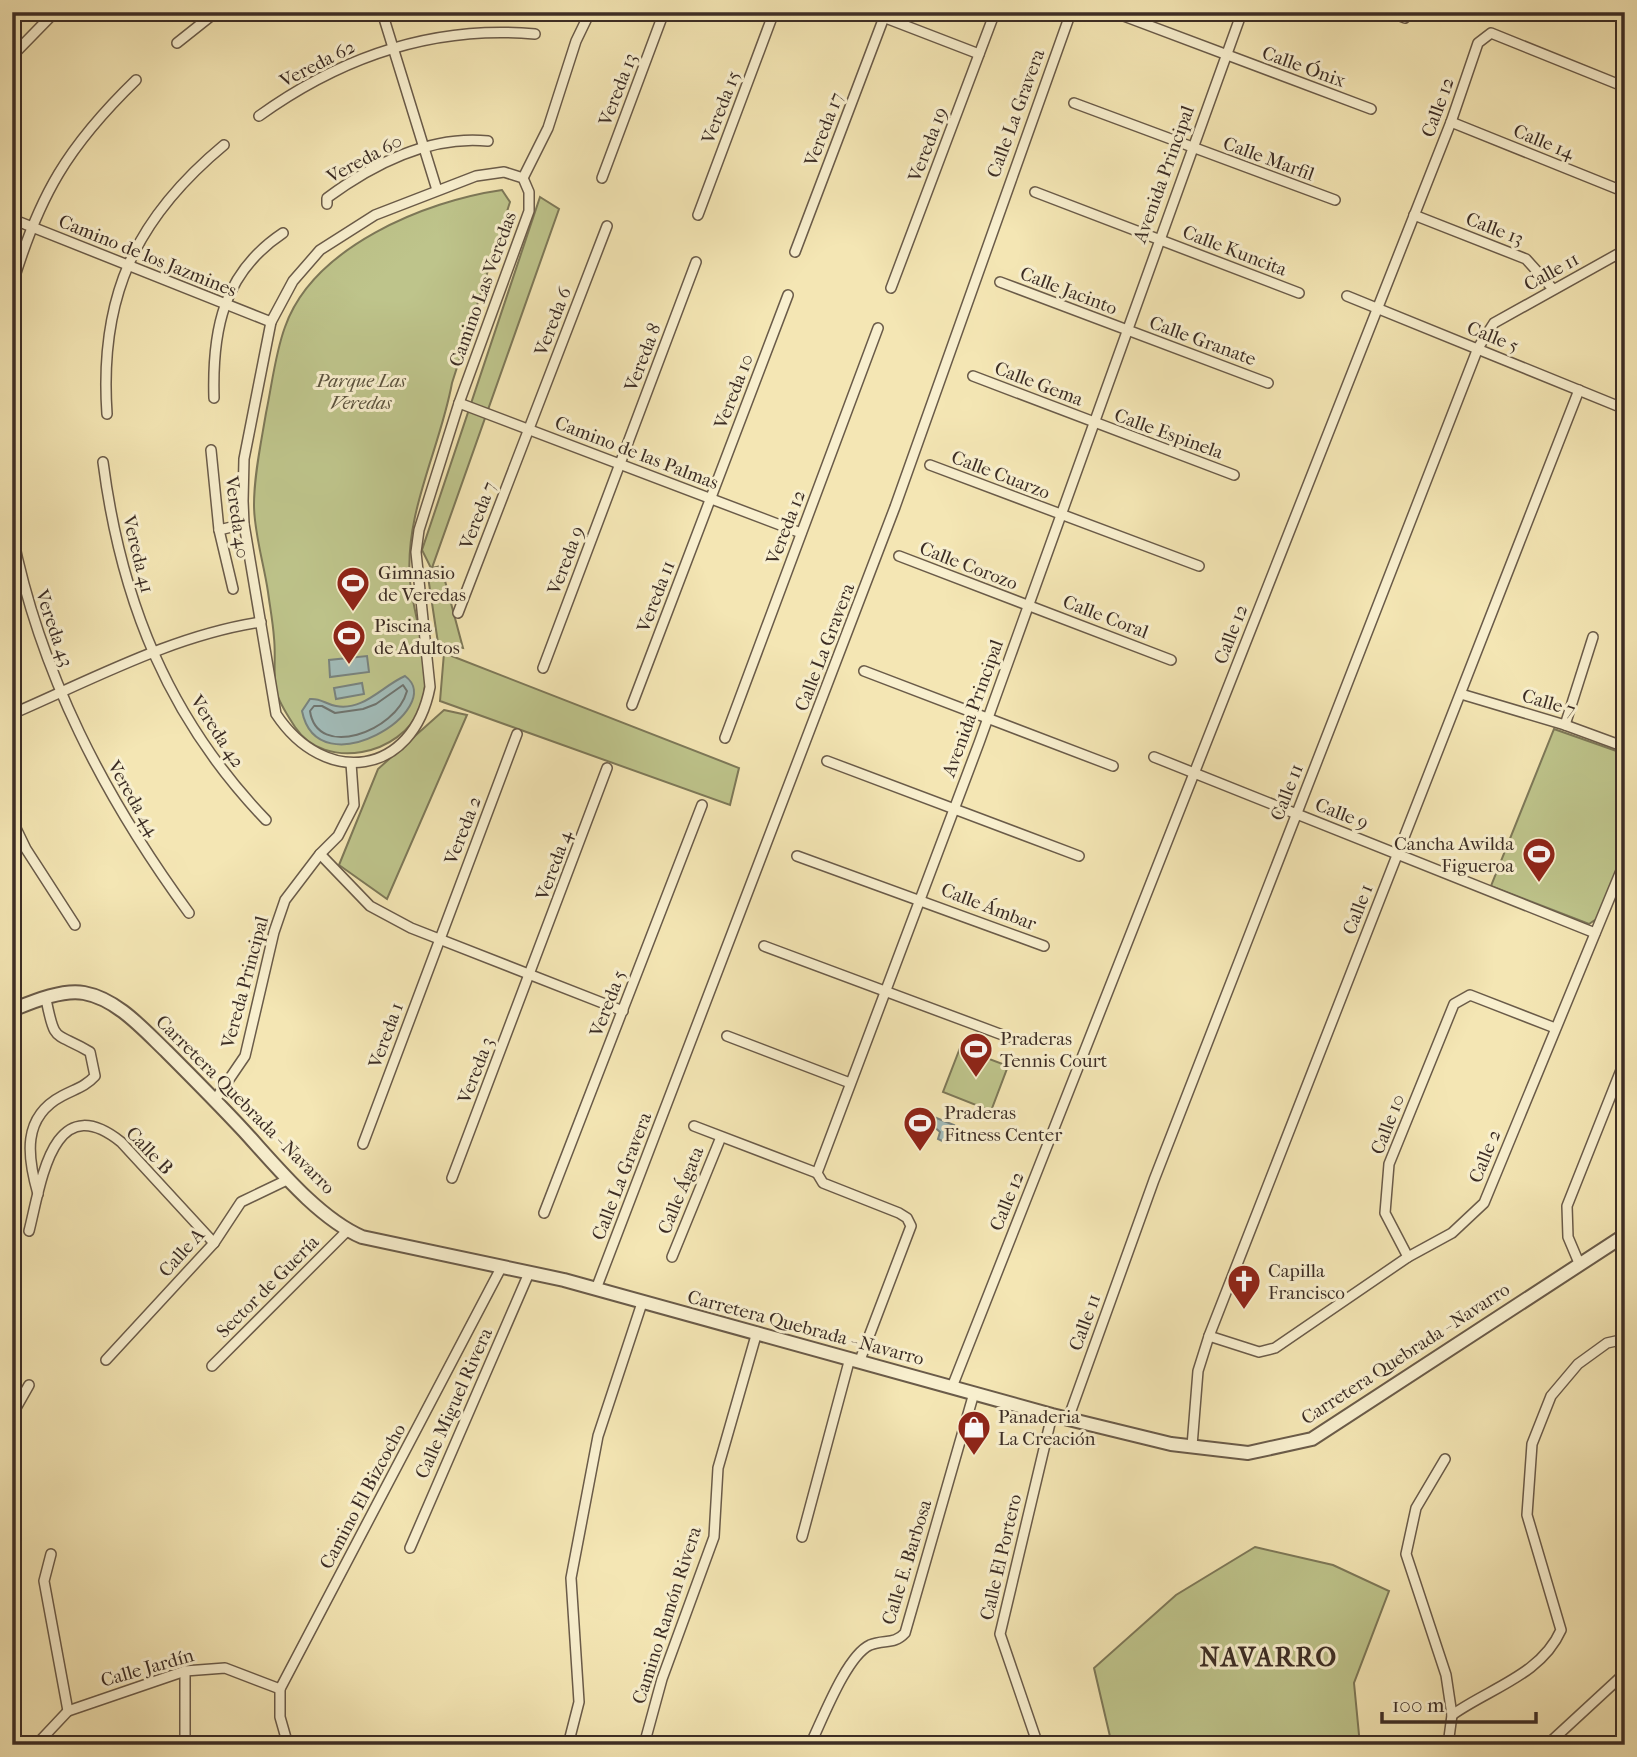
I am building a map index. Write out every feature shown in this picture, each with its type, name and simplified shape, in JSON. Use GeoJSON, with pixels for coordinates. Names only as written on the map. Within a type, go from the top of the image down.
{"type":"FeatureCollection","features":[{"type":"Feature","properties":{"kind":"street"},"geometry":{"type":"LineString","coordinates":[[12,56],[55,12]]}},
{"type":"Feature","properties":{"kind":"street"},"geometry":{"type":"LineString","coordinates":[[177,43],[216,12]]}},
{"type":"Feature","properties":{"kind":"street"},"geometry":{"type":"LineString","coordinates":[[382,12],[437,190]]}},
{"type":"Feature","properties":{"kind":"street"},"geometry":{"type":"LineString","coordinates":[[523,178],[548,128],[576,41],[590,12]]}},
{"type":"Feature","properties":{"kind":"street","name":"Vereda 13"},"geometry":{"type":"LineString","coordinates":[[602,178],[664,12]]}},
{"type":"Feature","properties":{"kind":"street","name":"Vereda 15"},"geometry":{"type":"LineString","coordinates":[[698,215],[774,12]]}},
{"type":"Feature","properties":{"kind":"street"},"geometry":{"type":"LineString","coordinates":[[870,12],[885,15],[979,54]]}},
{"type":"Feature","properties":{"kind":"street","name":"Vereda 19"},"geometry":{"type":"LineString","coordinates":[[891,288],[995,12]]}},
{"type":"Feature","properties":{"kind":"street","name":"Calle La Gravera"},"geometry":{"type":"LineString","coordinates":[[596,1289],[895,507],[1071,12]]}},
{"type":"Feature","properties":{"kind":"street","name":"Calle Ónix"},"geometry":{"type":"LineString","coordinates":[[1113,12],[1371,109]]}},
{"type":"Feature","properties":{"kind":"street","name":"Avenida Principal"},"geometry":{"type":"LineString","coordinates":[[817,1173],[988,719],[1157,239],[1241,12]]}},
{"type":"Feature","properties":{"kind":"street"},"geometry":{"type":"LineString","coordinates":[[1389,12],[1405,18]]}},
{"type":"Feature","properties":{"kind":"street","name":"Vereda 17"},"geometry":{"type":"LineString","coordinates":[[795,252],[885,15]]}},
{"type":"Feature","properties":{"kind":"street","name":"Vereda 62"},"geometry":{"type":"LineString","coordinates":[[259,116],[310,83],[393,47],[477,33],[535,34]]}},
{"type":"Feature","properties":{"kind":"street","name":"Calle 12"},"geometry":{"type":"LineString","coordinates":[[952,1387],[1451,122],[1478,43],[1491,33],[1625,87]]}},
{"type":"Feature","properties":{"kind":"street"},"geometry":{"type":"LineString","coordinates":[[12,286],[30,226],[60,169],[95,120],[136,80]]}},
{"type":"Feature","properties":{"kind":"street","name":"Calle Marfil"},"geometry":{"type":"LineString","coordinates":[[1074,103],[1335,200]]}},
{"type":"Feature","properties":{"kind":"street","name":"Calle 14"},"geometry":{"type":"LineString","coordinates":[[1451,122],[1625,192]]}},
{"type":"Feature","properties":{"kind":"street","name":"Vereda 60"},"geometry":{"type":"LineString","coordinates":[[327,204],[327,198],[392,158],[456,141],[488,141]]}},
{"type":"Feature","properties":{"kind":"street"},"geometry":{"type":"LineString","coordinates":[[107,414],[104,374],[110,321],[129,265],[156,212],[186,177],[224,145]]}},
{"type":"Feature","properties":{"kind":"street","name":"Camino Las Veredas"},"geometry":{"type":"LineString","coordinates":[[504,172],[523,178],[529,192],[529,211],[459,403],[419,530],[416,552],[430,687],[426,708],[413,731],[396,747],[377,758],[351,763],[335,762],[315,754],[289,734],[276,714],[244,524],[244,460],[271,322],[293,281],[320,250],[375,215],[476,176],[504,172]]}},
{"type":"Feature","properties":{"kind":"street","name":"Calle Kuncita"},"geometry":{"type":"LineString","coordinates":[[1035,192],[1299,293]]}},
{"type":"Feature","properties":{"kind":"street","name":"Calle 13"},"geometry":{"type":"LineString","coordinates":[[1414,215],[1526,259],[1553,289]]}},
{"type":"Feature","properties":{"kind":"street","name":"Camino de los Jazmines"},"geometry":{"type":"LineString","coordinates":[[12,219],[271,322]]}},
{"type":"Feature","properties":{"kind":"street","name":"Vereda 6"},"geometry":{"type":"LineString","coordinates":[[529,429],[607,226]]}},
{"type":"Feature","properties":{"kind":"street"},"geometry":{"type":"LineString","coordinates":[[214,398],[213,355],[224,304],[234,282],[265,245],[284,233]]}},
{"type":"Feature","properties":{"kind":"street","name":"Calle 11"},"geometry":{"type":"LineString","coordinates":[[1068,1419],[1154,1180],[1478,348],[1494,323],[1625,250]]}},
{"type":"Feature","properties":{"kind":"street","name":"Vereda 8"},"geometry":{"type":"LineString","coordinates":[[620,464],[696,262]]}},
{"type":"Feature","properties":{"kind":"street","name":"Calle Jacinto"},"geometry":{"type":"LineString","coordinates":[[1000,282],[1125,331]]}},
{"type":"Feature","properties":{"kind":"street","name":"Vereda 10"},"geometry":{"type":"LineString","coordinates":[[710,499],[788,295]]}},
{"type":"Feature","properties":{"kind":"street","name":"Calle 5"},"geometry":{"type":"LineString","coordinates":[[1347,296],[1625,409]]}},
{"type":"Feature","properties":{"kind":"street","name":"Vereda 12"},"geometry":{"type":"LineString","coordinates":[[725,738],[878,328]]}},
{"type":"Feature","properties":{"kind":"street","name":"Calle Granate"},"geometry":{"type":"LineString","coordinates":[[1125,331],[1268,383]]}},
{"type":"Feature","properties":{"kind":"street","name":"Calle Gema"},"geometry":{"type":"LineString","coordinates":[[972,376],[1092,423]]}},
{"type":"Feature","properties":{"kind":"street","name":"Calle 1"},"geometry":{"type":"LineString","coordinates":[[1192,1446],[1198,1371],[1209,1336],[1579,390]]}},
{"type":"Feature","properties":{"kind":"street","name":"Camino de las Palmas"},"geometry":{"type":"LineString","coordinates":[[459,403],[801,533]]}},
{"type":"Feature","properties":{"kind":"street","name":"Calle Espinela"},"geometry":{"type":"LineString","coordinates":[[1092,423],[1234,475]]}},
{"type":"Feature","properties":{"kind":"street","name":"Vereda 7"},"geometry":{"type":"LineString","coordinates":[[458,613],[529,429]]}},
{"type":"Feature","properties":{"kind":"street","name":"Vereda 40"},"geometry":{"type":"LineString","coordinates":[[211,450],[219,530],[233,589]]}},
{"type":"Feature","properties":{"kind":"street","name":"Vereda 41"},"geometry":{"type":"LineString","coordinates":[[103,462],[108,502],[126,584],[152,653]]}},
{"type":"Feature","properties":{"kind":"street","name":"Vereda 9"},"geometry":{"type":"LineString","coordinates":[[542,668],[620,464]]}},
{"type":"Feature","properties":{"kind":"street","name":"Calle Cuarzo"},"geometry":{"type":"LineString","coordinates":[[930,465],[1199,566]]}},
{"type":"Feature","properties":{"kind":"street","name":"Vereda 11"},"geometry":{"type":"LineString","coordinates":[[632,705],[710,499]]}},
{"type":"Feature","properties":{"kind":"street"},"geometry":{"type":"LineString","coordinates":[[219,530],[244,524]]}},
{"type":"Feature","properties":{"kind":"street","name":"Vereda 43"},"geometry":{"type":"LineString","coordinates":[[12,533],[23,590],[60,693]]}},
{"type":"Feature","properties":{"kind":"street","name":"Calle Corozo"},"geometry":{"type":"LineString","coordinates":[[899,556],[1028,606]]}},
{"type":"Feature","properties":{"kind":"street","name":"Calle Coral"},"geometry":{"type":"LineString","coordinates":[[1028,606],[1171,660]]}},
{"type":"Feature","properties":{"kind":"street"},"geometry":{"type":"LineString","coordinates":[[12,714],[152,653],[223,627],[261,622]]}},
{"type":"Feature","properties":{"kind":"street"},"geometry":{"type":"LineString","coordinates":[[1566,725],[1594,637]]}},
{"type":"Feature","properties":{"kind":"street","name":"Vereda 42"},"geometry":{"type":"LineString","coordinates":[[152,653],[191,727],[232,785],[266,820]]}},
{"type":"Feature","properties":{"kind":"street"},"geometry":{"type":"LineString","coordinates":[[864,671],[1113,766]]}},
{"type":"Feature","properties":{"kind":"street","name":"Vereda 44"},"geometry":{"type":"LineString","coordinates":[[60,693],[101,779],[150,860],[189,913]]}},
{"type":"Feature","properties":{"kind":"street","name":"Calle 7"},"geometry":{"type":"LineString","coordinates":[[1461,694],[1566,725],[1625,747]]}},
{"type":"Feature","properties":{"kind":"street","name":"Vereda 2"},"geometry":{"type":"LineString","coordinates":[[440,938],[517,734]]}},
{"type":"Feature","properties":{"kind":"street","name":"Calle 9"},"geometry":{"type":"LineString","coordinates":[[1154,757],[1398,852],[1595,933]]}},
{"type":"Feature","properties":{"kind":"street"},"geometry":{"type":"LineString","coordinates":[[827,761],[1079,856]]}},
{"type":"Feature","properties":{"kind":"street","name":"Vereda Principal"},"geometry":{"type":"LineString","coordinates":[[215,1100],[245,1056],[274,932],[285,900],[320,854],[338,836],[354,805],[351,763]]}},
{"type":"Feature","properties":{"kind":"street","name":"Vereda 4"},"geometry":{"type":"LineString","coordinates":[[530,975],[607,768]]}},
{"type":"Feature","properties":{"kind":"street","name":"Vereda 5"},"geometry":{"type":"LineString","coordinates":[[544,1213],[702,805]]}},
{"type":"Feature","properties":{"kind":"street"},"geometry":{"type":"LineString","coordinates":[[12,820],[26,849],[75,925]]}},
{"type":"Feature","properties":{"kind":"street"},"geometry":{"type":"LineString","coordinates":[[320,854],[370,906],[411,928],[623,1011]]}},
{"type":"Feature","properties":{"kind":"street","name":"Calle Ámbar"},"geometry":{"type":"LineString","coordinates":[[797,856],[1044,946]]}},
{"type":"Feature","properties":{"kind":"street","name":"Calle 2"},"geometry":{"type":"LineString","coordinates":[[1209,1336],[1259,1352],[1275,1348],[1408,1257],[1452,1233],[1484,1203],[1625,861]]}},
{"type":"Feature","properties":{"kind":"street","name":"Vereda 1"},"geometry":{"type":"LineString","coordinates":[[363,1144],[440,938]]}},
{"type":"Feature","properties":{"kind":"street"},"geometry":{"type":"LineString","coordinates":[[764,946],[1008,1037]]}},
{"type":"Feature","properties":{"kind":"street","name":"Vereda 3"},"geometry":{"type":"LineString","coordinates":[[452,1178],[530,975]]}},
{"type":"Feature","properties":{"kind":"street","name":"Carretera Quebrada - Navarro"},"geometry":{"type":"LineString","coordinates":[[12,1010],[46,999],[83,993],[119,1009],[139,1024],[215,1100],[289,1180],[347,1231],[362,1237],[596,1289],[1052,1415],[1192,1446],[1248,1453],[1312,1439],[1625,1235]]}},
{"type":"Feature","properties":{"kind":"street","name":"Calle 10"},"geometry":{"type":"LineString","coordinates":[[1408,1257],[1385,1213],[1389,1164],[1454,1004],[1470,995],[1555,1028]]}},
{"type":"Feature","properties":{"kind":"street"},"geometry":{"type":"LineString","coordinates":[[38,1195],[31,1168],[28,1139],[38,1115],[60,1097],[86,1086],[95,1076],[90,1052],[61,1040],[52,1031],[46,999]]}},
{"type":"Feature","properties":{"kind":"street"},"geometry":{"type":"LineString","coordinates":[[727,1036],[850,1083]]}},
{"type":"Feature","properties":{"kind":"street"},"geometry":{"type":"LineString","coordinates":[[1579,1263],[1568,1237],[1567,1206],[1625,1060]]}},
{"type":"Feature","properties":{"kind":"street","name":"Calle B"},"geometry":{"type":"LineString","coordinates":[[29,1231],[48,1156],[65,1132],[85,1124],[106,1130],[121,1142],[214,1243]]}},
{"type":"Feature","properties":{"kind":"street"},"geometry":{"type":"LineString","coordinates":[[694,1126],[817,1173],[823,1183],[899,1213],[907,1218],[911,1226],[855,1359],[802,1537]]}},
{"type":"Feature","properties":{"kind":"street","name":"Calle Ágata"},"geometry":{"type":"LineString","coordinates":[[672,1257],[721,1136]]}},
{"type":"Feature","properties":{"kind":"street","name":"Calle A"},"geometry":{"type":"LineString","coordinates":[[106,1360],[214,1243],[241,1202],[289,1180]]}},
{"type":"Feature","properties":{"kind":"street","name":"Sector de Guería"},"geometry":{"type":"LineString","coordinates":[[212,1366],[347,1231]]}},
{"type":"Feature","properties":{"kind":"street","name":"Camino El Bizcocho"},"geometry":{"type":"LineString","coordinates":[[280,1689],[502,1268]]}},
{"type":"Feature","properties":{"kind":"street","name":"Calle Miguel Rivera"},"geometry":{"type":"LineString","coordinates":[[410,1548],[529,1273]]}},
{"type":"Feature","properties":{"kind":"street"},"geometry":{"type":"LineString","coordinates":[[568,1745],[579,1702],[570,1578],[598,1436],[642,1303]]}},
{"type":"Feature","properties":{"kind":"street","name":"Camino Ramón Rivera"},"geometry":{"type":"LineString","coordinates":[[644,1745],[662,1679],[714,1537],[718,1468],[757,1332]]}},
{"type":"Feature","properties":{"kind":"street"},"geometry":{"type":"LineString","coordinates":[[1452,1714],[1532,1669],[1553,1647],[1561,1630],[1527,1515],[1532,1444],[1551,1396],[1578,1364],[1607,1343],[1625,1339]]}},
{"type":"Feature","properties":{"kind":"street"},"geometry":{"type":"LineString","coordinates":[[12,1415],[29,1385]]}},
{"type":"Feature","properties":{"kind":"street","name":"Calle E. Barbosa"},"geometry":{"type":"LineString","coordinates":[[810,1745],[853,1660],[870,1645],[897,1641],[905,1633],[974,1393]]}},
{"type":"Feature","properties":{"kind":"street","name":"Calle El Portero"},"geometry":{"type":"LineString","coordinates":[[1038,1745],[1000,1634],[1052,1415]]}},
{"type":"Feature","properties":{"kind":"street"},"geometry":{"type":"LineString","coordinates":[[1445,1459],[1416,1508],[1406,1554],[1447,1675],[1452,1714],[1448,1745]]}},
{"type":"Feature","properties":{"kind":"street"},"geometry":{"type":"LineString","coordinates":[[51,1554],[44,1581],[68,1711]]}},
{"type":"Feature","properties":{"kind":"street","name":"Calle Jardín"},"geometry":{"type":"LineString","coordinates":[[36,1745],[68,1711],[185,1671],[225,1668],[280,1689]]}},
{"type":"Feature","properties":{"kind":"street"},"geometry":{"type":"LineString","coordinates":[[185,1671],[185,1745]]}},
{"type":"Feature","properties":{"kind":"street"},"geometry":{"type":"LineString","coordinates":[[1547,1745],[1625,1673]]}},
{"type":"Feature","properties":{"kind":"street"},"geometry":{"type":"LineString","coordinates":[[280,1689],[280,1717],[288,1745]]}},
{"type":"Feature","properties":{"kind":"green space","name":"Parque Las Veredas"},"geometry":{"type":"Polygon","coordinates":[[[502,190],[510,202],[452,383],[412,531],[410,581],[425,677],[420,708],[411,724],[380,747],[362,752],[325,750],[308,741],[295,727],[281,705],[276,691],[273,627],[254,516],[258,459],[274,370],[285,327],[299,299],[320,273],[346,251],[407,217],[440,205],[502,190]]]}},
{"type":"Feature","properties":{"kind":"green space"},"geometry":{"type":"Polygon","coordinates":[[[540,197],[559,209],[432,568],[441,566],[463,648],[438,643],[427,570],[431,568],[422,550],[540,197]]]}},
{"type":"Feature","properties":{"kind":"green space"},"geometry":{"type":"Polygon","coordinates":[[[444,653],[739,768],[730,805],[440,701],[444,653]]]}},
{"type":"Feature","properties":{"kind":"green space"},"geometry":{"type":"Polygon","coordinates":[[[444,710],[467,715],[387,899],[339,865],[378,769],[444,710]]]}},
{"type":"Feature","properties":{"kind":"green space"},"geometry":{"type":"Polygon","coordinates":[[[1554,729],[1625,754],[1625,855],[1598,918],[1589,924],[1491,886],[1554,729]]]}},
{"type":"Feature","properties":{"kind":"green space","name":"Praderas Tennis Court"},"geometry":{"type":"Polygon","coordinates":[[[960,1048],[1008,1066],[991,1111],[943,1092],[960,1048]]]}},
{"type":"Feature","properties":{"kind":"green space"},"geometry":{"type":"Polygon","coordinates":[[[1255,1547],[1333,1565],[1389,1591],[1354,1683],[1360,1745],[1112,1745],[1094,1668],[1176,1595],[1255,1547]]]}},
{"type":"Feature","properties":{"kind":"water","name":"Piscina de Adultos"},"geometry":{"type":"Polygon","coordinates":[[[367,656],[369,672],[330,677],[329,660],[367,656]]]}},
{"type":"Feature","properties":{"kind":"water"},"geometry":{"type":"Polygon","coordinates":[[[405,676],[414,690],[410,706],[396,722],[376,735],[353,743],[331,743],[313,733],[302,711],[310,699],[336,706],[355,705],[405,676]]]}},
{"type":"Feature","properties":{"kind":"water"},"geometry":{"type":"Polygon","coordinates":[[[362,683],[364,694],[336,699],[334,688],[362,683]]]}},
{"type":"Feature","properties":{"kind":"water"},"geometry":{"type":"Polygon","coordinates":[[[924,1113],[954,1125],[946,1143],[938,1139],[940,1132],[931,1124],[920,1124],[924,1113]]]}},
{"type":"Feature","properties":{"kind":"place","name":"Gimnasio de Veredas"},"geometry":{"type":"Point","coordinates":[353,613]}},
{"type":"Feature","properties":{"kind":"place","name":"Piscina de Adultos"},"geometry":{"type":"Point","coordinates":[349,666]}},
{"type":"Feature","properties":{"kind":"place","name":"Cancha Awilda Figueroa"},"geometry":{"type":"Point","coordinates":[1539,884]}},
{"type":"Feature","properties":{"kind":"place","name":"Praderas Tennis Court"},"geometry":{"type":"Point","coordinates":[976,1079]}},
{"type":"Feature","properties":{"kind":"place","name":"Praderas Fitness Center"},"geometry":{"type":"Point","coordinates":[920,1153]}},
{"type":"Feature","properties":{"kind":"place","name":"Capilla Francisco"},"geometry":{"type":"Point","coordinates":[1244,1311]}},
{"type":"Feature","properties":{"kind":"place","name":"Panaderia La Creación"},"geometry":{"type":"Point","coordinates":[974,1457]}},
{"type":"Feature","properties":{"kind":"district","name":"NAVARRO"},"geometry":{"type":"Point","coordinates":[1269,1657]}}]}
